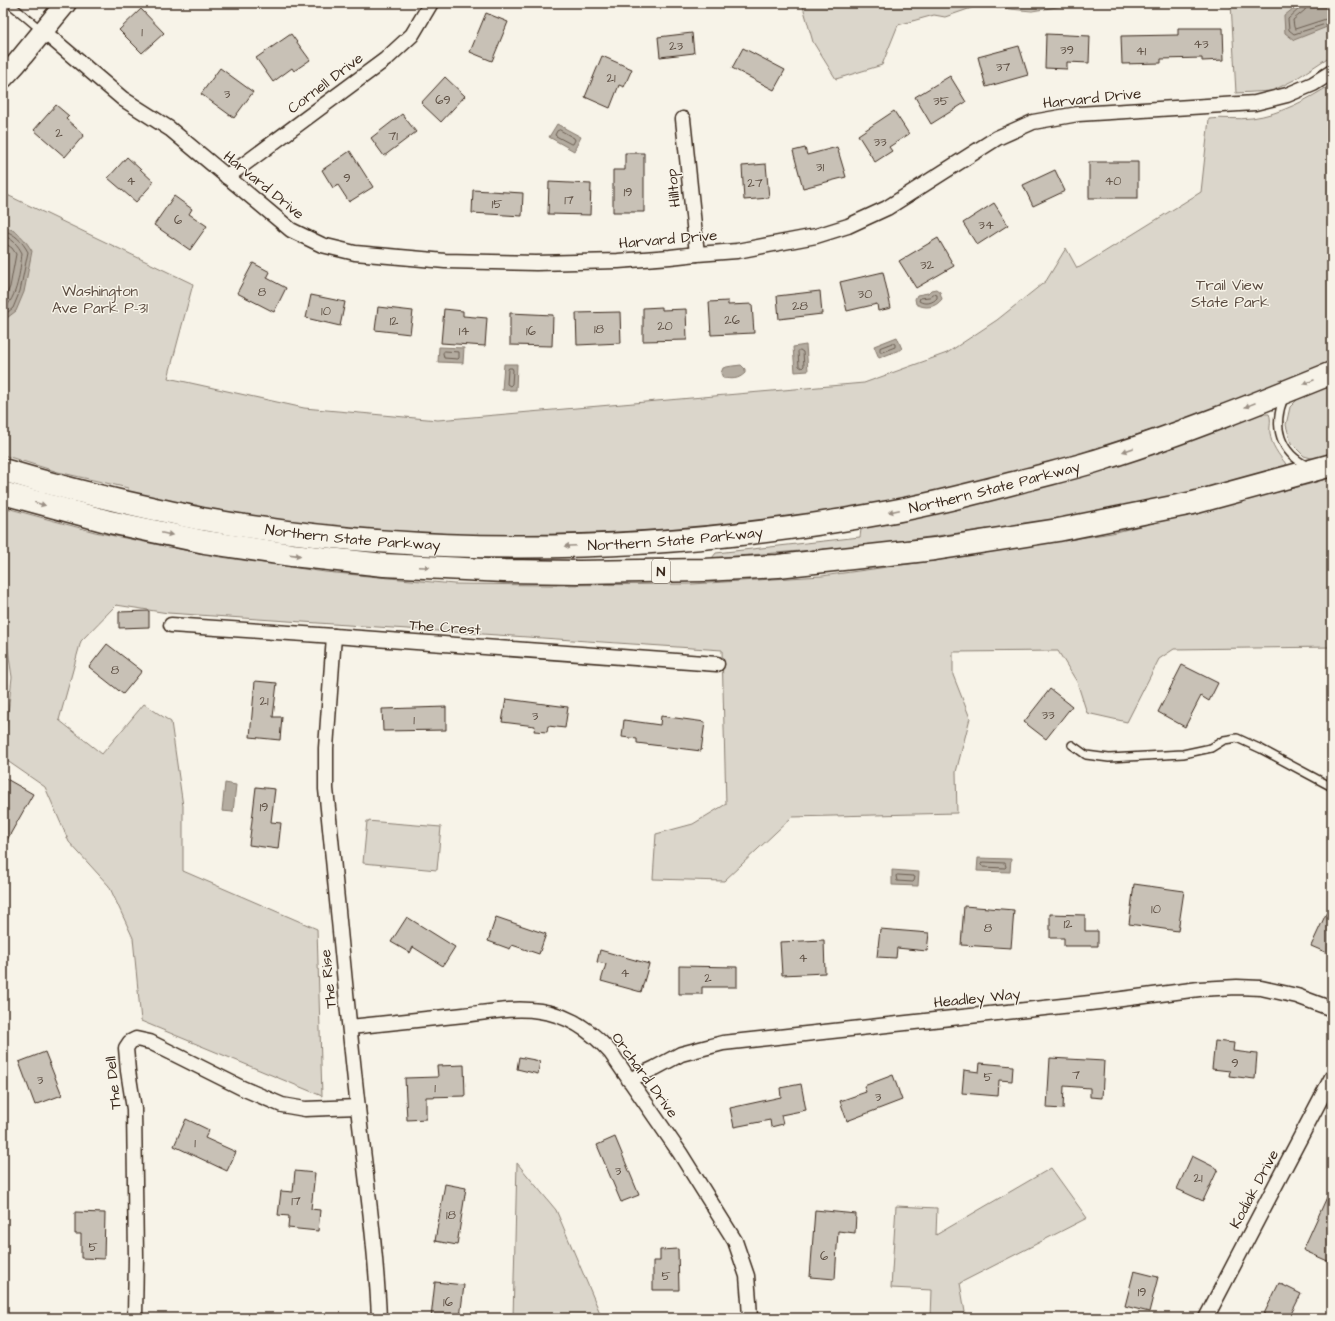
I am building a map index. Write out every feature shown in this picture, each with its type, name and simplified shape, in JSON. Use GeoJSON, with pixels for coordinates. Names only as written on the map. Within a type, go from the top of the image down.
{"type":"FeatureCollection","features":[{"type":"Feature","properties":{"kind":"highway","name":"Northern State Parkway"},"geometry":{"type":"LineString","coordinates":[[3,470],[110,499],[193,517],[310,535],[405,543],[532,547],[618,544],[705,538],[786,529],[892,512],[988,490],[1107,458],[1204,424],[1332,372]]}},
{"type":"Feature","properties":{"kind":"highway","name":"Northern State Parkway"},"geometry":{"type":"LineString","coordinates":[[3,493],[110,522],[206,542],[292,555],[384,565],[497,570],[579,572],[673,571],[786,565],[935,549],[1058,530],[1193,502],[1325,467]]}},
{"type":"Feature","properties":{"kind":"main road"},"geometry":{"type":"LineString","coordinates":[[3,78],[66,3]]}},
{"type":"Feature","properties":{"kind":"street","name":"Cornell Drive"},"geometry":{"type":"LineString","coordinates":[[227,177],[386,59],[412,35],[431,3]]}},
{"type":"Feature","properties":{"kind":"street","name":"Harvard Drive"},"geometry":{"type":"LineString","coordinates":[[43,31],[123,99],[170,129],[291,230],[322,245],[355,253],[445,261],[536,264],[670,258],[737,251],[816,236],[848,226],[887,208],[997,138],[1033,122],[1078,114],[1255,103],[1287,95],[1313,84],[1332,72]]}},
{"type":"Feature","properties":{"kind":"street","name":"Hilltop"},"geometry":{"type":"LineString","coordinates":[[683,119],[697,254]]}},
{"type":"Feature","properties":{"kind":"street","name":"The Crest"},"geometry":{"type":"LineString","coordinates":[[171,625],[717,664]]}},
{"type":"Feature","properties":{"kind":"street","name":"The Rise"},"geometry":{"type":"LineString","coordinates":[[334,636],[326,748],[326,789],[358,1107],[367,1175],[378,1290],[379,1318]]}},
{"type":"Feature","properties":{"kind":"street","name":"Headley Way"},"geometry":{"type":"LineString","coordinates":[[629,1080],[681,1054],[723,1044],[1091,1003],[1199,989],[1237,987],[1261,988],[1297,996],[1332,1010]]}},
{"type":"Feature","properties":{"kind":"street","name":"Orchard Drive"},"geometry":{"type":"LineString","coordinates":[[350,1027],[508,1010],[540,1011],[563,1017],[587,1030],[601,1041],[612,1053],[680,1153],[735,1241],[747,1276],[750,1301],[750,1318]]}},
{"type":"Feature","properties":{"kind":"street","name":"The Dell"},"geometry":{"type":"LineString","coordinates":[[136,1317],[134,1109],[126,1048],[130,1042],[136,1039],[150,1042],[242,1088],[282,1105],[305,1109],[358,1107]]}},
{"type":"Feature","properties":{"kind":"street","name":"Kodiak Drive"},"geometry":{"type":"LineString","coordinates":[[1206,1318],[1332,1077]]}},
{"type":"Feature","properties":{"kind":"lane"},"geometry":{"type":"LineString","coordinates":[[9,3],[43,31]]}},
{"type":"Feature","properties":{"kind":"lane"},"geometry":{"type":"LineString","coordinates":[[1286,391],[1279,415],[1280,438],[1291,454],[1299,462],[1310,467],[1325,467]]}},
{"type":"Feature","properties":{"kind":"lane"},"geometry":{"type":"LineString","coordinates":[[1072,745],[1086,755],[1109,758],[1183,754],[1211,748],[1224,740],[1237,738],[1261,749],[1332,787]]}},
{"type":"Feature","properties":{"kind":"green space"},"geometry":{"type":"Polygon","coordinates":[[[802,3],[1066,3],[1063,6],[1032,11],[977,6],[945,17],[934,15],[898,25],[882,65],[836,79],[813,42],[802,3]]]}},
{"type":"Feature","properties":{"kind":"green space"},"geometry":{"type":"Polygon","coordinates":[[[1231,3],[1332,3],[1332,55],[1294,80],[1272,91],[1236,93],[1231,3]]]}},
{"type":"Feature","properties":{"kind":"green space","name":"Trail View State Park"},"geometry":{"type":"Polygon","coordinates":[[[1332,84],[1332,363],[1174,423],[1042,465],[959,487],[878,504],[741,526],[602,536],[438,538],[306,524],[196,510],[197,505],[128,495],[128,488],[58,472],[3,455],[3,193],[193,284],[168,378],[304,408],[438,420],[864,383],[947,353],[997,320],[1046,281],[1066,248],[1077,268],[1080,267],[1201,192],[1209,119],[1247,119],[1263,116],[1283,110],[1303,101],[1332,84]]]}},
{"type":"Feature","properties":{"kind":"green space"},"geometry":{"type":"Polygon","coordinates":[[[1332,383],[1332,458],[1322,461],[1304,456],[1291,443],[1286,425],[1290,407],[1301,396],[1332,383]]]}},
{"type":"Feature","properties":{"kind":"green space"},"geometry":{"type":"Polygon","coordinates":[[[1258,414],[1269,414],[1272,442],[1286,464],[1286,469],[1279,473],[1091,515],[863,546],[712,558],[716,553],[860,537],[861,529],[1080,477],[1165,449],[1258,414]]]}},
{"type":"Feature","properties":{"kind":"green space"},"geometry":{"type":"Polygon","coordinates":[[[1332,477],[1332,647],[1174,649],[1159,659],[1127,722],[1087,713],[1077,682],[1058,651],[953,652],[953,675],[970,718],[956,772],[957,813],[792,817],[724,881],[653,879],[656,834],[693,824],[726,804],[722,650],[168,613],[116,605],[81,641],[59,720],[102,754],[144,704],[171,722],[183,806],[183,871],[317,929],[322,1096],[141,1021],[133,938],[109,886],[69,842],[45,787],[3,758],[12,677],[5,631],[6,593],[3,591],[3,507],[95,532],[214,556],[325,572],[454,584],[692,584],[822,576],[945,559],[1112,533],[1310,484],[1332,477]]]}},
{"type":"Feature","properties":{"kind":"green space"},"geometry":{"type":"Polygon","coordinates":[[[367,821],[441,827],[437,870],[363,863],[367,821]]]}},
{"type":"Feature","properties":{"kind":"green space"},"geometry":{"type":"Polygon","coordinates":[[[517,1163],[556,1210],[600,1313],[599,1318],[513,1318],[517,1163]]]}},
{"type":"Feature","properties":{"kind":"green space"},"geometry":{"type":"Polygon","coordinates":[[[1051,1168],[1087,1218],[960,1283],[966,1318],[931,1318],[932,1290],[891,1288],[896,1206],[937,1208],[936,1235],[1051,1168]]]}},
{"type":"Feature","properties":{"kind":"water"},"geometry":{"type":"Polygon","coordinates":[[[1300,3],[1332,3],[1332,25],[1294,40],[1285,33],[1284,16],[1300,3]]]}},
{"type":"Feature","properties":{"kind":"water"},"geometry":{"type":"Polygon","coordinates":[[[557,124],[581,137],[574,151],[549,137],[557,124]]]}},
{"type":"Feature","properties":{"kind":"water"},"geometry":{"type":"Polygon","coordinates":[[[3,226],[13,230],[20,236],[32,251],[24,292],[16,311],[3,321],[3,226]]]}},
{"type":"Feature","properties":{"kind":"water"},"geometry":{"type":"Polygon","coordinates":[[[936,289],[940,292],[942,299],[939,302],[930,307],[923,307],[916,304],[915,299],[917,295],[928,293],[931,290],[936,289]]]}},
{"type":"Feature","properties":{"kind":"water"},"geometry":{"type":"Polygon","coordinates":[[[897,337],[902,349],[879,358],[874,346],[897,337]]]}},
{"type":"Feature","properties":{"kind":"water"},"geometry":{"type":"Polygon","coordinates":[[[806,345],[808,371],[795,372],[793,347],[806,345]]]}},
{"type":"Feature","properties":{"kind":"water"},"geometry":{"type":"Polygon","coordinates":[[[439,347],[464,348],[463,363],[438,362],[439,347]]]}},
{"type":"Feature","properties":{"kind":"water"},"geometry":{"type":"Polygon","coordinates":[[[504,364],[517,364],[516,390],[502,390],[504,364]]]}},
{"type":"Feature","properties":{"kind":"water"},"geometry":{"type":"Polygon","coordinates":[[[741,365],[745,369],[745,373],[740,377],[729,379],[723,378],[721,373],[723,368],[741,365]]]}},
{"type":"Feature","properties":{"kind":"water"},"geometry":{"type":"Polygon","coordinates":[[[225,783],[236,785],[233,812],[222,811],[225,783]]]}},
{"type":"Feature","properties":{"kind":"water"},"geometry":{"type":"Polygon","coordinates":[[[978,858],[1011,859],[1010,872],[977,871],[978,858]]]}},
{"type":"Feature","properties":{"kind":"water"},"geometry":{"type":"Polygon","coordinates":[[[892,870],[919,872],[918,886],[892,885],[892,870]]]}},
{"type":"Feature","properties":{"kind":"building"},"geometry":{"type":"Polygon","coordinates":[[[141,9],[164,33],[142,53],[119,30],[141,9]]]}},
{"type":"Feature","properties":{"kind":"building"},"geometry":{"type":"Polygon","coordinates":[[[486,13],[508,22],[492,61],[470,52],[486,13]]]}},
{"type":"Feature","properties":{"kind":"building"},"geometry":{"type":"Polygon","coordinates":[[[1178,28],[1223,28],[1224,60],[1202,61],[1202,58],[1161,59],[1161,63],[1122,64],[1121,36],[1178,35],[1178,28]]]}},
{"type":"Feature","properties":{"kind":"building"},"geometry":{"type":"Polygon","coordinates":[[[692,33],[694,53],[660,57],[658,37],[692,33]]]}},
{"type":"Feature","properties":{"kind":"building"},"geometry":{"type":"Polygon","coordinates":[[[291,34],[310,60],[294,71],[292,68],[273,82],[256,58],[291,34]]]}},
{"type":"Feature","properties":{"kind":"building"},"geometry":{"type":"Polygon","coordinates":[[[1046,34],[1090,36],[1089,63],[1067,62],[1067,69],[1045,68],[1046,34]]]}},
{"type":"Feature","properties":{"kind":"building"},"geometry":{"type":"Polygon","coordinates":[[[1019,46],[1028,75],[986,87],[978,57],[1019,46]]]}},
{"type":"Feature","properties":{"kind":"building"},"geometry":{"type":"Polygon","coordinates":[[[743,48],[785,70],[774,90],[732,68],[743,48]]]}},
{"type":"Feature","properties":{"kind":"building"},"geometry":{"type":"Polygon","coordinates":[[[602,56],[632,69],[624,87],[619,85],[610,108],[585,97],[602,56]]]}},
{"type":"Feature","properties":{"kind":"building"},"geometry":{"type":"Polygon","coordinates":[[[220,68],[253,92],[234,118],[201,94],[220,68]]]}},
{"type":"Feature","properties":{"kind":"building"},"geometry":{"type":"Polygon","coordinates":[[[950,76],[966,102],[931,124],[915,97],[950,76]]]}},
{"type":"Feature","properties":{"kind":"building"},"geometry":{"type":"Polygon","coordinates":[[[445,77],[465,96],[441,122],[421,103],[445,77]]]}},
{"type":"Feature","properties":{"kind":"building"},"geometry":{"type":"Polygon","coordinates":[[[56,105],[69,116],[66,119],[84,135],[65,157],[34,130],[56,105]]]}},
{"type":"Feature","properties":{"kind":"building"},"geometry":{"type":"Polygon","coordinates":[[[894,111],[909,134],[889,147],[892,151],[875,162],[858,135],[894,111]]]}},
{"type":"Feature","properties":{"kind":"building"},"geometry":{"type":"Polygon","coordinates":[[[402,114],[416,132],[384,156],[371,138],[402,114]]]}},
{"type":"Feature","properties":{"kind":"building"},"geometry":{"type":"Polygon","coordinates":[[[837,147],[846,177],[803,188],[793,151],[805,148],[807,155],[837,147]]]}},
{"type":"Feature","properties":{"kind":"building"},"geometry":{"type":"Polygon","coordinates":[[[350,151],[373,187],[349,202],[338,185],[333,188],[322,170],[350,151]]]}},
{"type":"Feature","properties":{"kind":"building"},"geometry":{"type":"Polygon","coordinates":[[[625,153],[644,153],[644,212],[613,212],[613,170],[625,170],[625,153]]]}},
{"type":"Feature","properties":{"kind":"building"},"geometry":{"type":"Polygon","coordinates":[[[127,157],[154,182],[136,202],[108,178],[127,157]]]}},
{"type":"Feature","properties":{"kind":"building"},"geometry":{"type":"Polygon","coordinates":[[[1089,162],[1138,162],[1138,198],[1089,198],[1089,162]]]}},
{"type":"Feature","properties":{"kind":"building"},"geometry":{"type":"Polygon","coordinates":[[[766,164],[769,198],[744,200],[742,166],[766,164]]]}},
{"type":"Feature","properties":{"kind":"building"},"geometry":{"type":"Polygon","coordinates":[[[1055,170],[1065,191],[1033,206],[1023,185],[1055,170]]]}},
{"type":"Feature","properties":{"kind":"building"},"geometry":{"type":"Polygon","coordinates":[[[549,182],[591,184],[590,215],[548,214],[549,182]]]}},
{"type":"Feature","properties":{"kind":"building"},"geometry":{"type":"Polygon","coordinates":[[[473,190],[523,193],[522,216],[472,213],[473,190]]]}},
{"type":"Feature","properties":{"kind":"building"},"geometry":{"type":"Polygon","coordinates":[[[174,196],[192,209],[189,214],[207,226],[190,250],[154,225],[174,196]]]}},
{"type":"Feature","properties":{"kind":"building"},"geometry":{"type":"Polygon","coordinates":[[[994,203],[1008,225],[977,245],[963,223],[994,203]]]}},
{"type":"Feature","properties":{"kind":"building"},"geometry":{"type":"Polygon","coordinates":[[[938,238],[954,266],[916,288],[899,261],[938,238]]]}},
{"type":"Feature","properties":{"kind":"building"},"geometry":{"type":"Polygon","coordinates":[[[253,263],[270,272],[267,278],[286,288],[274,312],[237,293],[253,263]]]}},
{"type":"Feature","properties":{"kind":"building"},"geometry":{"type":"Polygon","coordinates":[[[883,272],[891,308],[878,311],[877,304],[847,311],[840,282],[883,272]]]}},
{"type":"Feature","properties":{"kind":"building"},"geometry":{"type":"Polygon","coordinates":[[[820,291],[822,314],[779,319],[777,296],[820,291]]]}},
{"type":"Feature","properties":{"kind":"building"},"geometry":{"type":"Polygon","coordinates":[[[311,295],[345,302],[340,326],[306,318],[311,295]]]}},
{"type":"Feature","properties":{"kind":"building"},"geometry":{"type":"Polygon","coordinates":[[[728,301],[728,305],[752,304],[754,333],[711,335],[709,302],[728,301]]]}},
{"type":"Feature","properties":{"kind":"building"},"geometry":{"type":"Polygon","coordinates":[[[378,307],[413,311],[410,334],[375,330],[378,307]]]}},
{"type":"Feature","properties":{"kind":"building"},"geometry":{"type":"Polygon","coordinates":[[[662,307],[662,310],[686,309],[687,340],[643,341],[643,308],[662,307]]]}},
{"type":"Feature","properties":{"kind":"building"},"geometry":{"type":"Polygon","coordinates":[[[444,309],[463,311],[463,316],[487,318],[485,346],[441,343],[444,309]]]}},
{"type":"Feature","properties":{"kind":"building"},"geometry":{"type":"Polygon","coordinates":[[[620,312],[621,343],[577,345],[576,313],[620,312]]]}},
{"type":"Feature","properties":{"kind":"building"},"geometry":{"type":"Polygon","coordinates":[[[510,313],[553,315],[552,346],[510,345],[510,313]]]}},
{"type":"Feature","properties":{"kind":"building"},"geometry":{"type":"Polygon","coordinates":[[[149,611],[149,627],[119,628],[119,612],[149,611]]]}},
{"type":"Feature","properties":{"kind":"building"},"geometry":{"type":"Polygon","coordinates":[[[107,644],[142,671],[123,694],[89,667],[107,644]]]}},
{"type":"Feature","properties":{"kind":"building"},"geometry":{"type":"Polygon","coordinates":[[[1182,665],[1218,683],[1209,701],[1201,696],[1185,727],[1158,712],[1182,665]]]}},
{"type":"Feature","properties":{"kind":"building"},"geometry":{"type":"Polygon","coordinates":[[[255,681],[277,683],[273,717],[282,717],[280,740],[250,737],[255,681]]]}},
{"type":"Feature","properties":{"kind":"building"},"geometry":{"type":"Polygon","coordinates":[[[1050,689],[1072,706],[1046,739],[1024,722],[1050,689]]]}},
{"type":"Feature","properties":{"kind":"building"},"geometry":{"type":"Polygon","coordinates":[[[506,699],[568,707],[565,728],[548,726],[547,732],[534,731],[535,726],[502,722],[506,699]]]}},
{"type":"Feature","properties":{"kind":"building"},"geometry":{"type":"Polygon","coordinates":[[[446,707],[446,730],[383,731],[382,709],[446,707]]]}},
{"type":"Feature","properties":{"kind":"building"},"geometry":{"type":"Polygon","coordinates":[[[661,716],[705,722],[701,751],[637,743],[637,739],[622,737],[624,720],[660,725],[661,716]]]}},
{"type":"Feature","properties":{"kind":"building"},"geometry":{"type":"Polygon","coordinates":[[[3,777],[33,794],[3,847],[3,777]]]}},
{"type":"Feature","properties":{"kind":"building"},"geometry":{"type":"Polygon","coordinates":[[[256,787],[275,789],[271,822],[281,823],[278,849],[249,845],[256,787]]]}},
{"type":"Feature","properties":{"kind":"building"},"geometry":{"type":"Polygon","coordinates":[[[1134,884],[1184,891],[1178,931],[1129,924],[1134,884]]]}},
{"type":"Feature","properties":{"kind":"building"},"geometry":{"type":"Polygon","coordinates":[[[1332,901],[1332,955],[1311,946],[1332,901]]]}},
{"type":"Feature","properties":{"kind":"building"},"geometry":{"type":"Polygon","coordinates":[[[964,906],[1014,910],[1011,948],[961,945],[964,906]]]}},
{"type":"Feature","properties":{"kind":"building"},"geometry":{"type":"Polygon","coordinates":[[[1050,914],[1085,915],[1085,931],[1098,931],[1098,946],[1064,946],[1064,938],[1050,938],[1050,914]]]}},
{"type":"Feature","properties":{"kind":"building"},"geometry":{"type":"Polygon","coordinates":[[[407,917],[455,947],[443,966],[413,947],[410,953],[391,942],[407,917]]]}},
{"type":"Feature","properties":{"kind":"building"},"geometry":{"type":"Polygon","coordinates":[[[496,917],[546,934],[539,954],[512,945],[510,949],[488,941],[496,917]]]}},
{"type":"Feature","properties":{"kind":"building"},"geometry":{"type":"Polygon","coordinates":[[[880,929],[929,933],[927,951],[897,948],[896,958],[877,957],[880,929]]]}},
{"type":"Feature","properties":{"kind":"building"},"geometry":{"type":"Polygon","coordinates":[[[824,940],[825,973],[782,975],[780,942],[824,940]]]}},
{"type":"Feature","properties":{"kind":"building"},"geometry":{"type":"Polygon","coordinates":[[[600,950],[649,964],[641,992],[601,981],[606,964],[597,962],[600,950]]]}},
{"type":"Feature","properties":{"kind":"building"},"geometry":{"type":"Polygon","coordinates":[[[679,966],[737,967],[737,987],[702,987],[702,994],[679,994],[679,966]]]}},
{"type":"Feature","properties":{"kind":"building"},"geometry":{"type":"Polygon","coordinates":[[[1215,1041],[1234,1043],[1233,1051],[1257,1054],[1255,1079],[1229,1076],[1230,1071],[1212,1069],[1215,1041]]]}},
{"type":"Feature","properties":{"kind":"building"},"geometry":{"type":"Polygon","coordinates":[[[45,1052],[62,1095],[35,1105],[19,1062],[45,1052]]]}},
{"type":"Feature","properties":{"kind":"building"},"geometry":{"type":"Polygon","coordinates":[[[519,1057],[540,1061],[538,1074],[517,1069],[519,1057]]]}},
{"type":"Feature","properties":{"kind":"building"},"geometry":{"type":"Polygon","coordinates":[[[1050,1058],[1104,1061],[1102,1098],[1090,1097],[1090,1088],[1064,1086],[1063,1109],[1047,1108],[1050,1058]]]}},
{"type":"Feature","properties":{"kind":"building"},"geometry":{"type":"Polygon","coordinates":[[[980,1063],[1013,1066],[1012,1081],[999,1080],[998,1096],[962,1093],[964,1070],[979,1072],[980,1063]]]}},
{"type":"Feature","properties":{"kind":"building"},"geometry":{"type":"Polygon","coordinates":[[[464,1065],[465,1096],[426,1097],[426,1119],[407,1120],[405,1078],[438,1077],[437,1066],[464,1065]]]}},
{"type":"Feature","properties":{"kind":"building"},"geometry":{"type":"Polygon","coordinates":[[[893,1075],[902,1100],[847,1121],[840,1101],[866,1092],[864,1086],[893,1075]]]}},
{"type":"Feature","properties":{"kind":"building"},"geometry":{"type":"Polygon","coordinates":[[[801,1084],[806,1110],[781,1115],[783,1124],[771,1127],[770,1120],[734,1127],[730,1108],[781,1097],[780,1088],[801,1084]]]}},
{"type":"Feature","properties":{"kind":"building"},"geometry":{"type":"Polygon","coordinates":[[[186,1119],[209,1130],[205,1138],[236,1152],[227,1171],[174,1146],[186,1119]]]}},
{"type":"Feature","properties":{"kind":"building"},"geometry":{"type":"Polygon","coordinates":[[[615,1137],[639,1195],[621,1202],[597,1145],[615,1137]]]}},
{"type":"Feature","properties":{"kind":"building"},"geometry":{"type":"Polygon","coordinates":[[[1192,1156],[1218,1169],[1203,1201],[1177,1189],[1192,1156]]]}},
{"type":"Feature","properties":{"kind":"building"},"geometry":{"type":"Polygon","coordinates":[[[295,1171],[315,1173],[311,1209],[320,1210],[318,1231],[288,1228],[289,1216],[278,1215],[281,1191],[293,1192],[295,1171]]]}},
{"type":"Feature","properties":{"kind":"building"},"geometry":{"type":"Polygon","coordinates":[[[445,1184],[466,1188],[457,1245],[435,1241],[445,1184]]]}},
{"type":"Feature","properties":{"kind":"building"},"geometry":{"type":"Polygon","coordinates":[[[1332,1186],[1332,1263],[1303,1250],[1332,1186]]]}},
{"type":"Feature","properties":{"kind":"building"},"geometry":{"type":"Polygon","coordinates":[[[815,1210],[856,1214],[855,1233],[838,1231],[835,1279],[810,1277],[815,1210]]]}},
{"type":"Feature","properties":{"kind":"building"},"geometry":{"type":"Polygon","coordinates":[[[75,1212],[105,1213],[104,1259],[81,1258],[81,1234],[75,1234],[75,1212]]]}},
{"type":"Feature","properties":{"kind":"building"},"geometry":{"type":"Polygon","coordinates":[[[678,1249],[679,1290],[653,1290],[653,1261],[660,1261],[660,1250],[678,1249]]]}},
{"type":"Feature","properties":{"kind":"building"},"geometry":{"type":"Polygon","coordinates":[[[1134,1271],[1158,1277],[1149,1312],[1125,1306],[1134,1271]]]}},
{"type":"Feature","properties":{"kind":"building"},"geometry":{"type":"Polygon","coordinates":[[[435,1282],[464,1285],[460,1318],[431,1318],[435,1282]]]}},
{"type":"Feature","properties":{"kind":"building"},"geometry":{"type":"Polygon","coordinates":[[[1279,1283],[1301,1294],[1289,1318],[1262,1318],[1279,1283]]]}},
{"type":"Feature","properties":{"kind":"park label","name":"Washington Ave Park P-31"},"geometry":{"type":"Point","coordinates":[100,300]}}]}
